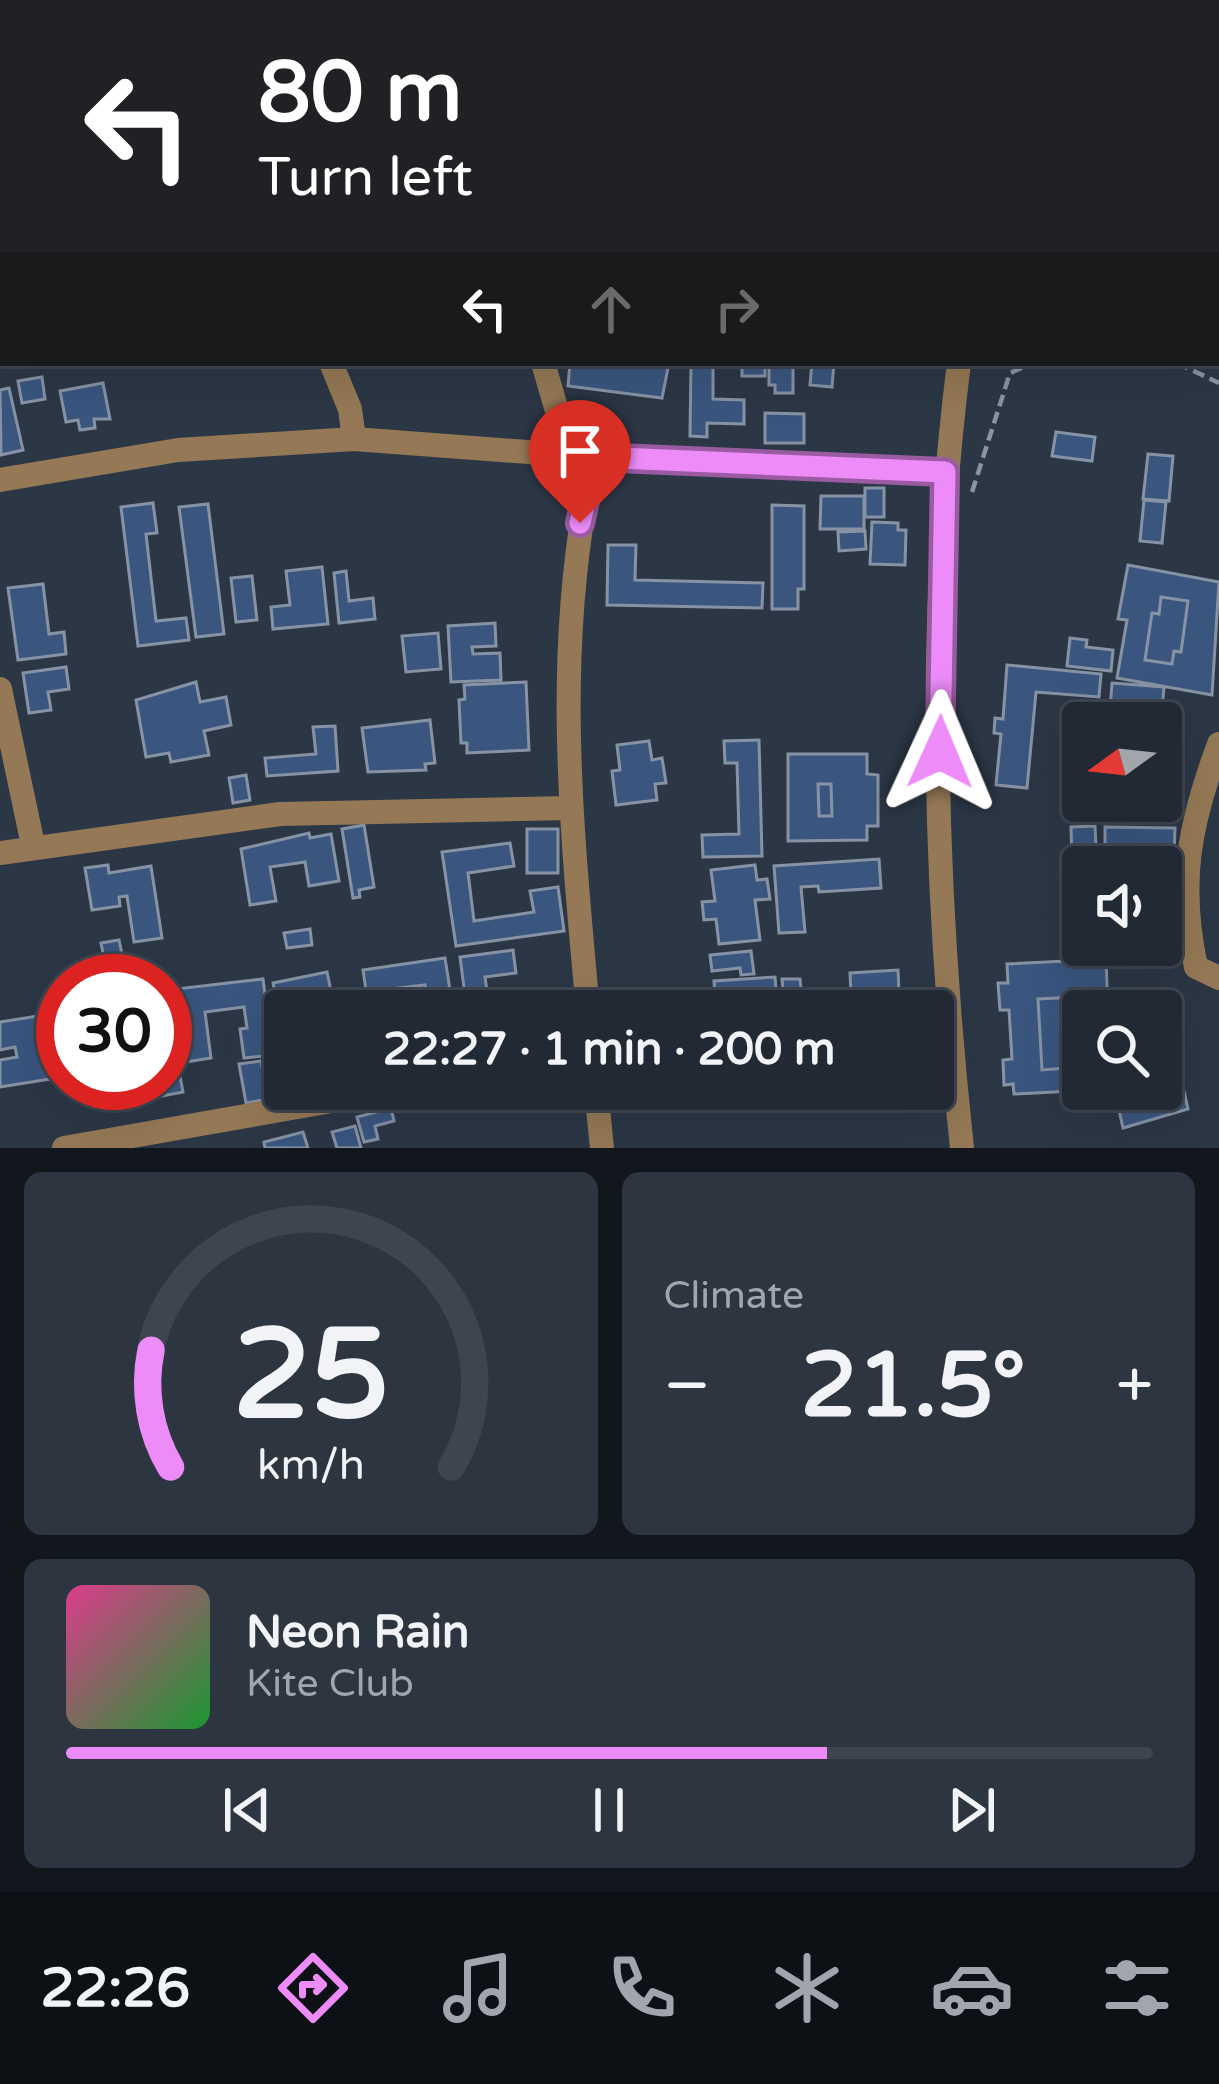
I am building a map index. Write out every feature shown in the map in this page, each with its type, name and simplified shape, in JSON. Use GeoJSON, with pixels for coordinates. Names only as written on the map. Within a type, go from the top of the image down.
{"type":"FeatureCollection","features":[{"type":"Feature","properties":{"kind":"street"},"geometry":{"type":"LineString","coordinates":[[332,366],[344,392],[354,439]]}},
{"type":"Feature","properties":{"kind":"street"},"geometry":{"type":"LineString","coordinates":[[544,366],[582,456],[568,604],[570,808],[586,990]]}},
{"type":"Feature","properties":{"kind":"street"},"geometry":{"type":"LineString","coordinates":[[959,366],[945,472],[940,752],[946,1005],[962,1148]]}},
{"type":"Feature","properties":{"kind":"street"},"geometry":{"type":"LineString","coordinates":[[0,480],[178,450],[354,439],[582,456],[945,472]]}},
{"type":"Feature","properties":{"kind":"street"},"geometry":{"type":"LineString","coordinates":[[0,689],[33,845]]}},
{"type":"Feature","properties":{"kind":"street"},"geometry":{"type":"LineString","coordinates":[[1219,744],[1186,854],[1184,912],[1196,967],[1219,978]]}},
{"type":"Feature","properties":{"kind":"street"},"geometry":{"type":"LineString","coordinates":[[0,853],[280,814],[570,808]]}},
{"type":"Feature","properties":{"kind":"street"},"geometry":{"type":"LineString","coordinates":[[64,1148],[280,1110]]}},
{"type":"Feature","properties":{"kind":"street"},"geometry":{"type":"LineString","coordinates":[[598,1110],[602,1148]]}},
{"type":"Feature","properties":{"kind":"path"},"geometry":{"type":"LineString","coordinates":[[944,524],[960,514],[971,493],[1010,374],[1027,366]]}},
{"type":"Feature","properties":{"kind":"path"},"geometry":{"type":"LineString","coordinates":[[1184,366],[1219,383]]}},
{"type":"Feature","properties":{"kind":"building"},"geometry":{"type":"Polygon","coordinates":[[[570,366],[668,366],[662,398],[568,386],[570,366]]]}},
{"type":"Feature","properties":{"kind":"building"},"geometry":{"type":"Polygon","coordinates":[[[691,366],[713,366],[713,399],[744,400],[744,424],[707,423],[707,437],[690,436],[691,366]]]}},
{"type":"Feature","properties":{"kind":"building"},"geometry":{"type":"Polygon","coordinates":[[[742,366],[765,366],[765,376],[742,376],[742,366]]]}},
{"type":"Feature","properties":{"kind":"building"},"geometry":{"type":"Polygon","coordinates":[[[769,366],[793,366],[793,393],[775,393],[775,385],[769,385],[769,366]]]}},
{"type":"Feature","properties":{"kind":"building"},"geometry":{"type":"Polygon","coordinates":[[[812,366],[834,366],[832,387],[810,385],[812,366]]]}},
{"type":"Feature","properties":{"kind":"building"},"geometry":{"type":"Polygon","coordinates":[[[42,377],[45,399],[22,403],[18,381],[42,377]]]}},
{"type":"Feature","properties":{"kind":"building"},"geometry":{"type":"Polygon","coordinates":[[[103,383],[110,419],[94,419],[95,428],[80,430],[78,420],[66,422],[60,391],[103,383]]]}},
{"type":"Feature","properties":{"kind":"building"},"geometry":{"type":"Polygon","coordinates":[[[9,388],[23,450],[1,455],[0,390],[9,388]]]}},
{"type":"Feature","properties":{"kind":"building"},"geometry":{"type":"Polygon","coordinates":[[[765,413],[804,414],[804,443],[765,443],[765,413]]]}},
{"type":"Feature","properties":{"kind":"building"},"geometry":{"type":"Polygon","coordinates":[[[1056,432],[1095,437],[1092,461],[1052,456],[1056,432]]]}},
{"type":"Feature","properties":{"kind":"building"},"geometry":{"type":"Polygon","coordinates":[[[1148,454],[1173,456],[1169,501],[1143,499],[1148,454]]]}},
{"type":"Feature","properties":{"kind":"building"},"geometry":{"type":"Polygon","coordinates":[[[865,488],[884,488],[884,517],[865,517],[865,488]]]}},
{"type":"Feature","properties":{"kind":"building"},"geometry":{"type":"Polygon","coordinates":[[[821,496],[864,496],[864,529],[820,529],[821,496]]]}},
{"type":"Feature","properties":{"kind":"building"},"geometry":{"type":"Polygon","coordinates":[[[1144,500],[1166,502],[1162,543],[1140,541],[1144,500]]]}},
{"type":"Feature","properties":{"kind":"building"},"geometry":{"type":"Polygon","coordinates":[[[153,503],[157,533],[146,534],[156,621],[186,618],[189,640],[138,646],[121,507],[153,503]]]}},
{"type":"Feature","properties":{"kind":"building"},"geometry":{"type":"Polygon","coordinates":[[[208,504],[224,634],[196,637],[179,507],[208,504]]]}},
{"type":"Feature","properties":{"kind":"building"},"geometry":{"type":"Polygon","coordinates":[[[772,505],[804,506],[804,589],[798,589],[798,609],[772,609],[772,505]]]}},
{"type":"Feature","properties":{"kind":"building"},"geometry":{"type":"Polygon","coordinates":[[[872,522],[898,523],[898,530],[906,530],[905,565],[870,564],[872,522]]]}},
{"type":"Feature","properties":{"kind":"building"},"geometry":{"type":"Polygon","coordinates":[[[865,531],[866,549],[839,551],[838,532],[865,531]]]}},
{"type":"Feature","properties":{"kind":"building"},"geometry":{"type":"Polygon","coordinates":[[[608,545],[636,545],[635,580],[763,583],[762,608],[607,605],[608,545]]]}},
{"type":"Feature","properties":{"kind":"building"},"geometry":{"type":"Polygon","coordinates":[[[1128,565],[1219,582],[1212,695],[1117,678],[1127,620],[1118,619],[1128,565]],[[1161,597],[1159,614],[1152,613],[1145,660],[1172,664],[1174,651],[1181,652],[1188,601],[1161,597]]]}},
{"type":"Feature","properties":{"kind":"building"},"geometry":{"type":"Polygon","coordinates":[[[322,567],[328,624],[273,629],[271,607],[290,605],[286,571],[322,567]]]}},
{"type":"Feature","properties":{"kind":"building"},"geometry":{"type":"Polygon","coordinates":[[[346,571],[349,601],[373,598],[375,619],[339,623],[334,573],[346,571]]]}},
{"type":"Feature","properties":{"kind":"building"},"geometry":{"type":"Polygon","coordinates":[[[252,576],[257,620],[236,622],[231,578],[252,576]]]}},
{"type":"Feature","properties":{"kind":"building"},"geometry":{"type":"Polygon","coordinates":[[[43,584],[49,634],[64,632],[66,654],[18,660],[8,588],[43,584]]]}},
{"type":"Feature","properties":{"kind":"building"},"geometry":{"type":"Polygon","coordinates":[[[1161,597],[1188,601],[1181,652],[1174,651],[1172,664],[1145,660],[1152,613],[1159,614],[1161,597]]]}},
{"type":"Feature","properties":{"kind":"building"},"geometry":{"type":"Polygon","coordinates":[[[495,623],[496,646],[472,647],[473,654],[500,653],[501,680],[451,682],[448,626],[495,623]]]}},
{"type":"Feature","properties":{"kind":"building"},"geometry":{"type":"Polygon","coordinates":[[[438,633],[441,669],[406,672],[402,636],[438,633]]]}},
{"type":"Feature","properties":{"kind":"building"},"geometry":{"type":"Polygon","coordinates":[[[1070,638],[1087,640],[1086,647],[1113,650],[1111,671],[1067,666],[1070,638]]]}},
{"type":"Feature","properties":{"kind":"building"},"geometry":{"type":"Polygon","coordinates":[[[1007,665],[1101,674],[1099,697],[1036,692],[1027,788],[996,785],[1001,734],[994,733],[995,718],[1003,719],[1007,665]]]}},
{"type":"Feature","properties":{"kind":"building"},"geometry":{"type":"Polygon","coordinates":[[[66,667],[69,689],[48,692],[51,710],[29,713],[23,673],[66,667]]]}},
{"type":"Feature","properties":{"kind":"building"},"geometry":{"type":"Polygon","coordinates":[[[196,682],[200,702],[226,697],[231,725],[204,731],[209,755],[171,762],[169,753],[146,757],[136,700],[196,682]]]}},
{"type":"Feature","properties":{"kind":"building"},"geometry":{"type":"Polygon","coordinates":[[[526,682],[529,750],[467,753],[467,743],[461,743],[459,700],[465,699],[464,685],[526,682]]]}},
{"type":"Feature","properties":{"kind":"building"},"geometry":{"type":"Polygon","coordinates":[[[1112,683],[1164,687],[1163,702],[1111,702],[1112,683]]]}},
{"type":"Feature","properties":{"kind":"building"},"geometry":{"type":"Polygon","coordinates":[[[430,720],[435,763],[425,764],[426,770],[368,772],[362,728],[430,720]]]}},
{"type":"Feature","properties":{"kind":"building"},"geometry":{"type":"Polygon","coordinates":[[[335,726],[338,771],[267,776],[265,758],[316,754],[313,727],[335,726]]]}},
{"type":"Feature","properties":{"kind":"building"},"geometry":{"type":"Polygon","coordinates":[[[759,740],[762,856],[703,857],[702,835],[739,834],[737,763],[725,763],[724,741],[759,740]]]}},
{"type":"Feature","properties":{"kind":"building"},"geometry":{"type":"Polygon","coordinates":[[[649,741],[652,760],[662,758],[666,783],[655,784],[657,800],[616,805],[612,771],[620,770],[617,745],[649,741]]]}},
{"type":"Feature","properties":{"kind":"building"},"geometry":{"type":"Polygon","coordinates":[[[788,754],[867,754],[867,774],[878,775],[878,826],[867,826],[867,840],[788,841],[788,754]],[[818,784],[819,816],[832,816],[831,784],[818,784]]]}},
{"type":"Feature","properties":{"kind":"building"},"geometry":{"type":"Polygon","coordinates":[[[246,775],[250,800],[233,803],[229,778],[246,775]]]}},
{"type":"Feature","properties":{"kind":"building"},"geometry":{"type":"Polygon","coordinates":[[[818,784],[831,784],[832,816],[819,816],[818,784]]]}},
{"type":"Feature","properties":{"kind":"building"},"geometry":{"type":"Polygon","coordinates":[[[364,825],[374,887],[359,890],[360,897],[353,898],[342,829],[364,825]]]}},
{"type":"Feature","properties":{"kind":"building"},"geometry":{"type":"Polygon","coordinates":[[[1095,826],[1096,846],[1072,846],[1071,827],[1095,826]]]}},
{"type":"Feature","properties":{"kind":"building"},"geometry":{"type":"Polygon","coordinates":[[[1105,827],[1175,828],[1174,846],[1105,846],[1105,827]]]}},
{"type":"Feature","properties":{"kind":"building"},"geometry":{"type":"Polygon","coordinates":[[[527,829],[558,829],[558,873],[527,873],[527,829]]]}},
{"type":"Feature","properties":{"kind":"building"},"geometry":{"type":"Polygon","coordinates":[[[309,833],[310,838],[331,834],[339,881],[309,886],[305,862],[270,867],[276,901],[250,905],[241,849],[309,833]]]}},
{"type":"Feature","properties":{"kind":"building"},"geometry":{"type":"Polygon","coordinates":[[[510,843],[514,866],[468,873],[474,921],[534,912],[530,891],[558,887],[564,931],[456,946],[442,852],[510,843]]]}},
{"type":"Feature","properties":{"kind":"building"},"geometry":{"type":"Polygon","coordinates":[[[879,859],[881,888],[819,892],[818,886],[801,887],[805,932],[779,933],[774,866],[879,859]]]}},
{"type":"Feature","properties":{"kind":"building"},"geometry":{"type":"Polygon","coordinates":[[[108,865],[109,873],[151,866],[162,938],[134,942],[127,896],[119,897],[120,906],[92,910],[85,868],[108,865]]]}},
{"type":"Feature","properties":{"kind":"building"},"geometry":{"type":"Polygon","coordinates":[[[755,865],[757,880],[767,879],[770,899],[755,900],[760,940],[719,944],[716,919],[704,920],[702,902],[715,901],[711,870],[755,865]]]}},
{"type":"Feature","properties":{"kind":"building"},"geometry":{"type":"Polygon","coordinates":[[[310,929],[312,945],[287,948],[284,933],[310,929]]]}},
{"type":"Feature","properties":{"kind":"building"},"geometry":{"type":"Polygon","coordinates":[[[119,940],[122,954],[103,954],[101,943],[119,940]]]}},
{"type":"Feature","properties":{"kind":"building"},"geometry":{"type":"Polygon","coordinates":[[[513,950],[516,973],[485,977],[487,990],[464,990],[460,957],[513,950]]]}},
{"type":"Feature","properties":{"kind":"building"},"geometry":{"type":"Polygon","coordinates":[[[751,951],[754,974],[741,975],[740,968],[712,971],[710,955],[751,951]]]}},
{"type":"Feature","properties":{"kind":"building"},"geometry":{"type":"Polygon","coordinates":[[[445,958],[450,990],[426,990],[425,985],[366,990],[363,970],[445,958]]]}},
{"type":"Feature","properties":{"kind":"building"},"geometry":{"type":"Polygon","coordinates":[[[1062,961],[1062,966],[1106,966],[1107,990],[1062,990],[1062,998],[1038,999],[1042,1070],[1062,1068],[1062,1092],[1014,1094],[1013,1084],[1004,1085],[1003,1060],[1012,1059],[1009,1010],[1000,1010],[998,983],[1008,983],[1007,964],[1062,961]]]}},
{"type":"Feature","properties":{"kind":"building"},"geometry":{"type":"Polygon","coordinates":[[[898,970],[899,990],[851,990],[850,973],[898,970]]]}},
{"type":"Feature","properties":{"kind":"building"},"geometry":{"type":"Polygon","coordinates":[[[327,972],[331,990],[274,990],[273,983],[327,972]]]}},
{"type":"Feature","properties":{"kind":"building"},"geometry":{"type":"Polygon","coordinates":[[[775,977],[776,990],[715,990],[714,981],[775,977]]]}},
{"type":"Feature","properties":{"kind":"building"},"geometry":{"type":"Polygon","coordinates":[[[263,979],[264,1056],[244,1058],[240,1029],[247,1028],[244,1007],[205,1012],[211,1058],[192,1061],[192,987],[263,979]]]}},
{"type":"Feature","properties":{"kind":"building"},"geometry":{"type":"Polygon","coordinates":[[[782,979],[800,979],[801,990],[783,990],[782,979]]]}},
{"type":"Feature","properties":{"kind":"building"},"geometry":{"type":"Polygon","coordinates":[[[1062,998],[1062,1068],[1042,1070],[1038,999],[1062,998]]]}},
{"type":"Feature","properties":{"kind":"building"},"geometry":{"type":"Polygon","coordinates":[[[36,1016],[36,1081],[0,1087],[0,1060],[17,1057],[15,1047],[0,1050],[0,1022],[36,1016]]]}},
{"type":"Feature","properties":{"kind":"building"},"geometry":{"type":"Polygon","coordinates":[[[261,1061],[264,1100],[246,1103],[239,1064],[261,1061]]]}},
{"type":"Feature","properties":{"kind":"building"},"geometry":{"type":"Polygon","coordinates":[[[1183,1087],[1188,1109],[1123,1128],[1119,1110],[1182,1110],[1183,1087]]]}},
{"type":"Feature","properties":{"kind":"building"},"geometry":{"type":"Polygon","coordinates":[[[391,1110],[394,1121],[375,1126],[378,1139],[364,1142],[357,1117],[391,1110]]]}},
{"type":"Feature","properties":{"kind":"building"},"geometry":{"type":"Polygon","coordinates":[[[355,1126],[361,1148],[337,1148],[332,1132],[355,1126]]]}},
{"type":"Feature","properties":{"kind":"building"},"geometry":{"type":"Polygon","coordinates":[[[303,1132],[308,1148],[265,1148],[264,1142],[303,1132]]]}},
{"type":"Feature","properties":{"kind":"route"},"geometry":{"type":"LineString","coordinates":[[580,523],[595,457],[945,472],[940,752]]}}]}
